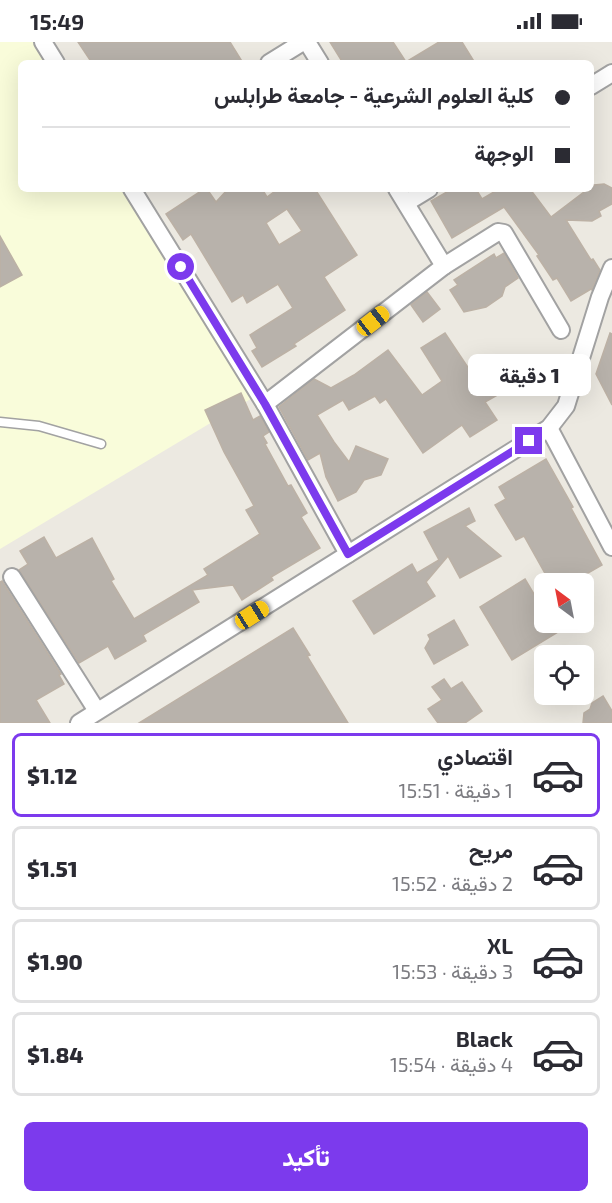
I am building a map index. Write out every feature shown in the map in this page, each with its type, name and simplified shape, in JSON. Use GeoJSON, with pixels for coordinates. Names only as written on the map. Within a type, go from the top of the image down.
{"type":"FeatureCollection","features":[{"type":"Feature","properties":{"kind":"street"},"geometry":{"type":"LineString","coordinates":[[43,42],[54,60]]}},
{"type":"Feature","properties":{"kind":"street"},"geometry":{"type":"LineString","coordinates":[[274,60],[305,42],[318,60]]}},
{"type":"Feature","properties":{"kind":"street"},"geometry":{"type":"LineString","coordinates":[[594,84],[612,73]]}},
{"type":"Feature","properties":{"kind":"street"},"geometry":{"type":"LineString","coordinates":[[134,192],[265,404],[348,554]]}},
{"type":"Feature","properties":{"kind":"street"},"geometry":{"type":"LineString","coordinates":[[417,192],[402,196],[444,266]]}},
{"type":"Feature","properties":{"kind":"street"},"geometry":{"type":"LineString","coordinates":[[265,404],[444,266],[498,232],[504,233],[561,330]]}},
{"type":"Feature","properties":{"kind":"street"},"geometry":{"type":"LineString","coordinates":[[79,723],[549,428],[566,406],[600,297],[612,268]]}},
{"type":"Feature","properties":{"kind":"street"},"geometry":{"type":"LineString","coordinates":[[549,428],[612,547]]}},
{"type":"Feature","properties":{"kind":"street"},"geometry":{"type":"LineString","coordinates":[[12,577],[97,711]]}},
{"type":"Feature","properties":{"kind":"lane"},"geometry":{"type":"LineString","coordinates":[[0,422],[39,426],[101,444]]}},
{"type":"Feature","properties":{"kind":"shaded area"},"geometry":{"type":"Polygon","coordinates":[[[0,42],[37,42],[48,60],[18,60],[18,192],[129,192],[254,397],[0,549],[0,42]]]}},
{"type":"Feature","properties":{"kind":"building"},"geometry":{"type":"Polygon","coordinates":[[[78,42],[230,42],[241,60],[90,60],[78,42]]]}},
{"type":"Feature","properties":{"kind":"building"},"geometry":{"type":"Polygon","coordinates":[[[330,42],[393,42],[405,60],[341,60],[330,42]]]}},
{"type":"Feature","properties":{"kind":"building"},"geometry":{"type":"Polygon","coordinates":[[[439,42],[462,42],[473,60],[409,60],[439,42]]]}},
{"type":"Feature","properties":{"kind":"building"},"geometry":{"type":"Polygon","coordinates":[[[604,184],[612,188],[612,204],[599,211],[601,216],[592,221],[566,220],[591,260],[593,259],[600,270],[592,290],[571,301],[557,278],[553,280],[537,256],[539,255],[504,207],[452,238],[431,201],[447,192],[478,192],[482,199],[494,192],[532,192],[551,217],[584,192],[594,192],[594,185],[604,184]]]}},
{"type":"Feature","properties":{"kind":"building"},"geometry":{"type":"Polygon","coordinates":[[[199,192],[209,192],[216,202],[225,192],[264,192],[267,197],[274,192],[317,192],[357,255],[324,277],[345,310],[294,344],[296,346],[262,367],[252,351],[257,348],[250,335],[293,308],[278,284],[247,303],[243,295],[232,302],[191,234],[183,240],[166,214],[199,192]],[[287,209],[266,223],[279,245],[302,231],[287,209]]]}},
{"type":"Feature","properties":{"kind":"building"},"geometry":{"type":"Polygon","coordinates":[[[0,236],[22,275],[0,287],[0,236]]]}},
{"type":"Feature","properties":{"kind":"building"},"geometry":{"type":"Polygon","coordinates":[[[504,253],[518,278],[505,287],[502,296],[486,307],[464,312],[450,290],[458,285],[454,280],[494,254],[496,258],[504,253]]]}},
{"type":"Feature","properties":{"kind":"building"},"geometry":{"type":"Polygon","coordinates":[[[427,292],[440,309],[423,322],[411,305],[427,292]]]}},
{"type":"Feature","properties":{"kind":"building"},"geometry":{"type":"Polygon","coordinates":[[[445,333],[471,372],[496,356],[515,385],[485,402],[497,420],[470,437],[462,425],[423,453],[386,399],[380,403],[375,396],[349,410],[343,400],[317,415],[349,462],[356,446],[388,459],[381,475],[364,480],[356,492],[338,501],[326,477],[320,453],[308,460],[279,407],[314,379],[331,388],[354,375],[388,350],[422,395],[442,381],[421,348],[445,333]]]}},
{"type":"Feature","properties":{"kind":"building"},"geometry":{"type":"Polygon","coordinates":[[[610,333],[612,334],[612,405],[596,374],[610,333]]]}},
{"type":"Feature","properties":{"kind":"building"},"geometry":{"type":"Polygon","coordinates":[[[241,393],[253,420],[260,416],[269,432],[263,436],[267,443],[265,444],[288,486],[291,485],[307,513],[301,517],[320,548],[271,577],[273,580],[242,600],[233,585],[192,590],[199,602],[143,635],[146,641],[115,659],[108,646],[79,663],[19,570],[28,564],[20,551],[44,537],[56,558],[92,538],[114,579],[111,581],[134,619],[208,575],[204,569],[260,534],[246,510],[254,506],[224,452],[205,410],[241,393]]]}},
{"type":"Feature","properties":{"kind":"building"},"geometry":{"type":"Polygon","coordinates":[[[546,459],[602,565],[588,573],[545,573],[524,536],[516,540],[495,505],[506,499],[499,487],[546,459]]]}},
{"type":"Feature","properties":{"kind":"building"},"geometry":{"type":"Polygon","coordinates":[[[469,508],[475,521],[465,526],[501,556],[460,578],[448,556],[426,582],[435,596],[374,634],[353,601],[412,564],[417,573],[439,560],[424,532],[469,508]]]}},
{"type":"Feature","properties":{"kind":"building"},"geometry":{"type":"Polygon","coordinates":[[[525,579],[534,594],[534,633],[556,633],[512,660],[480,607],[525,579]]]}},
{"type":"Feature","properties":{"kind":"building"},"geometry":{"type":"Polygon","coordinates":[[[2,581],[61,674],[59,675],[64,684],[36,700],[50,723],[0,723],[0,582],[2,581]]]}},
{"type":"Feature","properties":{"kind":"building"},"geometry":{"type":"Polygon","coordinates":[[[454,620],[468,645],[434,664],[425,648],[430,639],[428,635],[454,620]]]}},
{"type":"Feature","properties":{"kind":"building"},"geometry":{"type":"Polygon","coordinates":[[[293,628],[310,655],[307,656],[348,723],[139,723],[293,628]]]}},
{"type":"Feature","properties":{"kind":"building"},"geometry":{"type":"Polygon","coordinates":[[[444,679],[451,689],[462,682],[482,711],[465,723],[438,723],[428,709],[442,700],[432,687],[444,679]]]}},
{"type":"Feature","properties":{"kind":"building"},"geometry":{"type":"Polygon","coordinates":[[[603,696],[612,711],[612,723],[583,723],[584,713],[594,705],[594,702],[603,696]]]}},
{"type":"Feature","properties":{"kind":"route"},"geometry":{"type":"LineString","coordinates":[[181,267],[265,404],[348,554],[529,441]]}}]}
